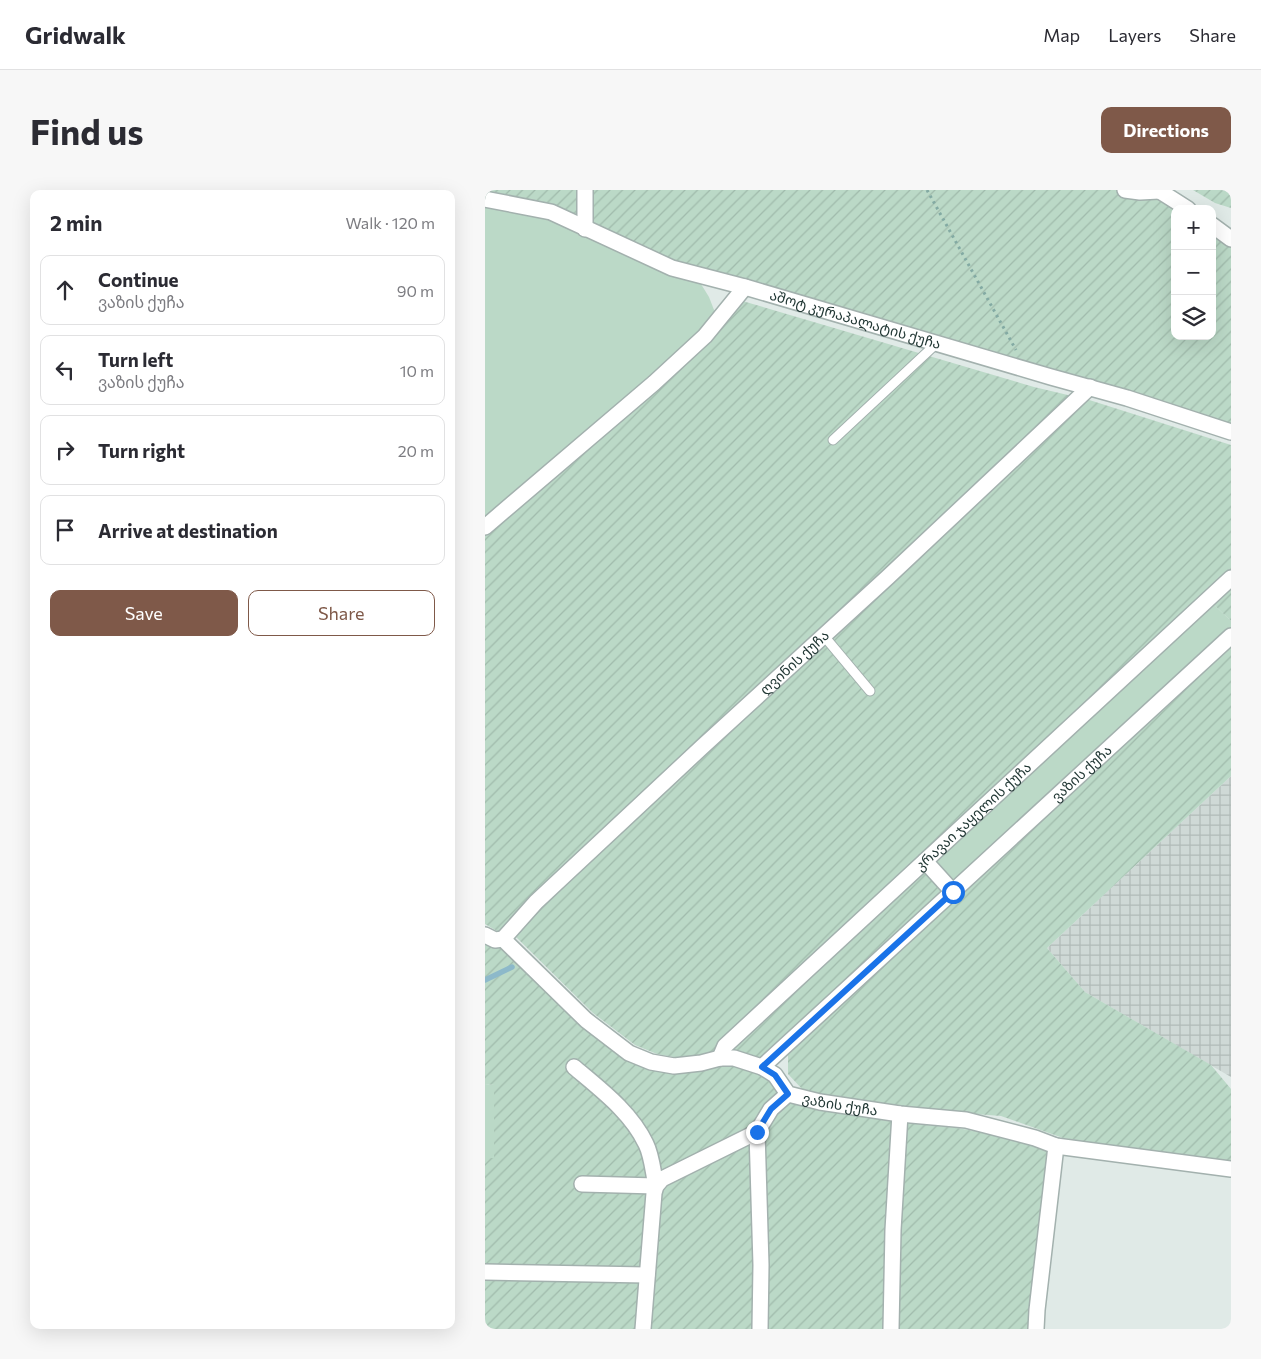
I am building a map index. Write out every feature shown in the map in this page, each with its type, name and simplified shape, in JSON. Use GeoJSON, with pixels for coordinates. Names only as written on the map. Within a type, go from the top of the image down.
{"type":"FeatureCollection","features":[{"type":"Feature","properties":{"kind":"street"},"geometry":{"type":"LineString","coordinates":[[585,190],[585,228]]}},
{"type":"Feature","properties":{"kind":"street"},"geometry":{"type":"LineString","coordinates":[[1125,190],[1140,192],[1158,191],[1181,205]]}},
{"type":"Feature","properties":{"kind":"street","name":"აშოტ კურაპალატის ქუჩა"},"geometry":{"type":"LineString","coordinates":[[485,199],[551,212],[672,268],[745,287],[936,344],[1090,387],[1231,432]]}},
{"type":"Feature","properties":{"kind":"street"},"geometry":{"type":"LineString","coordinates":[[1216,228],[1231,239]]}},
{"type":"Feature","properties":{"kind":"street"},"geometry":{"type":"LineString","coordinates":[[485,527],[654,384],[705,336],[745,287]]}},
{"type":"Feature","properties":{"kind":"street","name":"ღვინის ქუჩა"},"geometry":{"type":"LineString","coordinates":[[503,939],[536,902],[1090,387]]}},
{"type":"Feature","properties":{"kind":"street","name":"კრავაი ჯაყელის ქუჩა"},"geometry":{"type":"LineString","coordinates":[[720,1058],[725,1046],[1231,578]]}},
{"type":"Feature","properties":{"kind":"street","name":"ვაზის ქუჩა"},"geometry":{"type":"LineString","coordinates":[[1231,636],[762,1067],[775,1075],[788,1094],[820,1102],[900,1114],[966,1120],[1035,1138],[1056,1146],[1231,1170]]}},
{"type":"Feature","properties":{"kind":"street"},"geometry":{"type":"LineString","coordinates":[[925,861],[953,892]]}},
{"type":"Feature","properties":{"kind":"street"},"geometry":{"type":"LineString","coordinates":[[485,935],[495,940],[503,939],[586,1020],[629,1054],[651,1062],[674,1066],[701,1064],[720,1058],[734,1058],[762,1067]]}},
{"type":"Feature","properties":{"kind":"street"},"geometry":{"type":"LineString","coordinates":[[574,1067],[599,1088],[631,1120],[647,1145],[656,1186],[643,1329]]}},
{"type":"Feature","properties":{"kind":"street"},"geometry":{"type":"LineString","coordinates":[[582,1184],[656,1186],[663,1179],[757,1132],[771,1109],[788,1094]]}},
{"type":"Feature","properties":{"kind":"street"},"geometry":{"type":"LineString","coordinates":[[891,1329],[893,1230],[900,1114]]}},
{"type":"Feature","properties":{"kind":"street"},"geometry":{"type":"LineString","coordinates":[[757,1132],[761,1265],[760,1329]]}},
{"type":"Feature","properties":{"kind":"street"},"geometry":{"type":"LineString","coordinates":[[1036,1329],[1056,1146]]}},
{"type":"Feature","properties":{"kind":"street"},"geometry":{"type":"LineString","coordinates":[[485,1272],[647,1276]]}},
{"type":"Feature","properties":{"kind":"lane"},"geometry":{"type":"LineString","coordinates":[[833,440],[936,344]]}},
{"type":"Feature","properties":{"kind":"lane"},"geometry":{"type":"LineString","coordinates":[[824,636],[870,691]]}},
{"type":"Feature","properties":{"kind":"path"},"geometry":{"type":"LineString","coordinates":[[927,190],[1027,370]]}},
{"type":"Feature","properties":{"kind":"shaded area"},"geometry":{"type":"Polygon","coordinates":[[[1231,776],[1231,1077],[1085,992],[1047,948],[1231,776]]]}},
{"type":"Feature","properties":{"kind":"green space"},"geometry":{"type":"Polygon","coordinates":[[[485,190],[1158,190],[1171,205],[1171,340],[1216,340],[1216,228],[1231,239],[1231,432],[697,276],[551,212],[485,199],[485,190]]]}},
{"type":"Feature","properties":{"kind":"green space"},"geometry":{"type":"Polygon","coordinates":[[[1193,190],[1231,190],[1231,208],[1215,203],[1193,190]]]}},
{"type":"Feature","properties":{"kind":"green space"},"geometry":{"type":"Polygon","coordinates":[[[485,199],[551,212],[696,276],[709,297],[716,315],[705,336],[485,527],[485,199]]]}},
{"type":"Feature","properties":{"kind":"green space"},"geometry":{"type":"Polygon","coordinates":[[[739,300],[1034,387],[1072,396],[505,930],[497,931],[485,924],[485,534],[739,300]]]}},
{"type":"Feature","properties":{"kind":"green space"},"geometry":{"type":"Polygon","coordinates":[[[1083,398],[1231,445],[1231,573],[925,861],[953,892],[762,1067],[788,1094],[757,1132],[659,1189],[764,1133],[774,1115],[791,1103],[906,1123],[957,1128],[1031,1141],[1049,1151],[1031,1329],[485,1329],[485,1158],[494,1158],[494,1085],[485,1084],[485,937],[495,940],[586,1020],[651,1062],[705,1056],[679,1058],[657,1054],[635,1045],[593,1013],[513,934],[1083,398]]]}},
{"type":"Feature","properties":{"kind":"green space"},"geometry":{"type":"Polygon","coordinates":[[[1231,578],[1231,621],[1208,599],[1231,578]]]}},
{"type":"Feature","properties":{"kind":"green space"},"geometry":{"type":"Polygon","coordinates":[[[1208,599],[1231,621],[1231,636],[953,892],[925,861],[1208,599]]]}},
{"type":"Feature","properties":{"kind":"green space"},"geometry":{"type":"Polygon","coordinates":[[[1231,643],[1231,776],[1047,948],[1085,992],[1211,1065],[1231,1089],[1231,1163],[1063,1138],[1001,1116],[898,1108],[803,1090],[788,1074],[788,1053],[1231,643]]]}},
{"type":"Feature","properties":{"kind":"green space"},"geometry":{"type":"Polygon","coordinates":[[[485,1084],[494,1085],[494,1158],[485,1158],[485,1084]]]}},
{"type":"Feature","properties":{"kind":"waterway"},"geometry":{"type":"LineString","coordinates":[[485,980],[512,967]]}},
{"type":"Feature","properties":{"kind":"route"},"geometry":{"type":"LineString","coordinates":[[757,1132],[771,1109],[788,1094],[775,1075],[762,1067],[953,892]]}}]}
